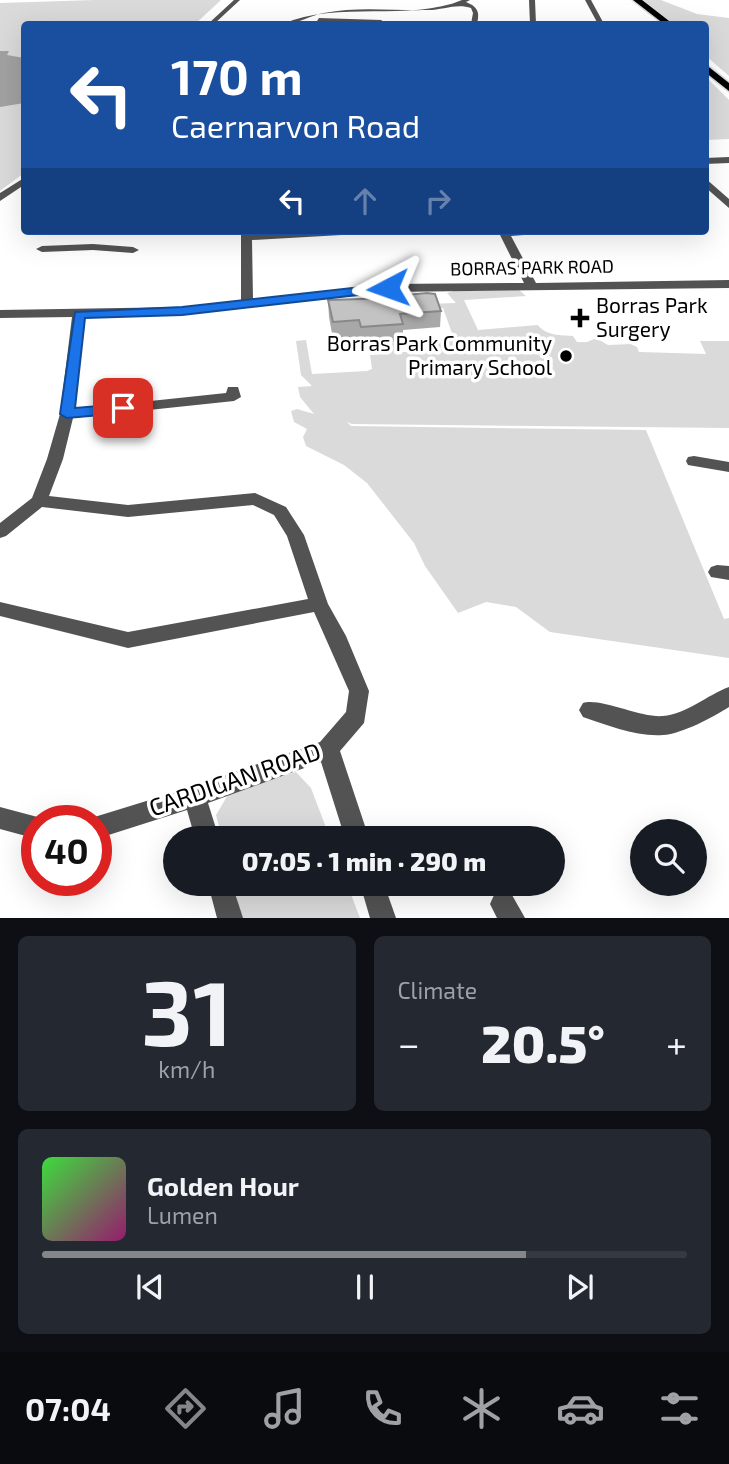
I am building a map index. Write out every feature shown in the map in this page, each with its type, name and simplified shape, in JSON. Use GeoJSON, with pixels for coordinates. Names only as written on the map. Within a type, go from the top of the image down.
{"type":"FeatureCollection","features":[{"type":"Feature","properties":{"kind":"highway"},"geometry":{"type":"LineString","coordinates":[[627,0],[653,21]]}},
{"type":"Feature","properties":{"kind":"highway"},"geometry":{"type":"LineString","coordinates":[[637,0],[665,21]]}},
{"type":"Feature","properties":{"kind":"highway"},"geometry":{"type":"LineString","coordinates":[[709,61],[729,78]]}},
{"type":"Feature","properties":{"kind":"highway"},"geometry":{"type":"LineString","coordinates":[[709,70],[729,88]]}},
{"type":"Feature","properties":{"kind":"street"},"geometry":{"type":"LineString","coordinates":[[203,21],[226,0]]}},
{"type":"Feature","properties":{"kind":"street"},"geometry":{"type":"LineString","coordinates":[[214,21],[237,0]]}},
{"type":"Feature","properties":{"kind":"street"},"geometry":{"type":"LineString","coordinates":[[532,0],[533,21]]}},
{"type":"Feature","properties":{"kind":"street"},"geometry":{"type":"LineString","coordinates":[[588,0],[599,21]]}},
{"type":"Feature","properties":{"kind":"street"},"geometry":{"type":"LineString","coordinates":[[295,21],[322,13],[387,3],[429,8],[464,1],[473,7],[476,13],[475,21]]}},
{"type":"Feature","properties":{"kind":"street"},"geometry":{"type":"LineString","coordinates":[[298,6],[322,13]]}},
{"type":"Feature","properties":{"kind":"street"},"geometry":{"type":"LineString","coordinates":[[307,17],[326,21],[376,21]]}},
{"type":"Feature","properties":{"kind":"street"},"geometry":{"type":"LineString","coordinates":[[709,161],[729,160]]}},
{"type":"Feature","properties":{"kind":"street"},"geometry":{"type":"LineString","coordinates":[[0,198],[21,183]]}},
{"type":"Feature","properties":{"kind":"street"},"geometry":{"type":"LineString","coordinates":[[709,185],[729,205]]}},
{"type":"Feature","properties":{"kind":"street"},"geometry":{"type":"LineString","coordinates":[[93,247],[100,235]]}},
{"type":"Feature","properties":{"kind":"street"},"geometry":{"type":"LineString","coordinates":[[246,235],[247,303]]}},
{"type":"Feature","properties":{"kind":"street"},"geometry":{"type":"LineString","coordinates":[[506,235],[531,285]]}},
{"type":"Feature","properties":{"kind":"street"},"geometry":{"type":"LineString","coordinates":[[41,250],[93,247],[133,250]]}},
{"type":"Feature","properties":{"kind":"street","name":"BORRAS PARK ROAD"},"geometry":{"type":"LineString","coordinates":[[0,314],[79,315],[182,311],[388,288],[729,284]]}},
{"type":"Feature","properties":{"kind":"street"},"geometry":{"type":"LineString","coordinates":[[0,532],[39,501],[55,459],[67,414],[79,315]]}},
{"type":"Feature","properties":{"kind":"street"},"geometry":{"type":"LineString","coordinates":[[67,414],[234,397]]}},
{"type":"Feature","properties":{"kind":"street"},"geometry":{"type":"LineString","coordinates":[[694,461],[729,467]]}},
{"type":"Feature","properties":{"kind":"street","name":"CARDIGAN ROAD"},"geometry":{"type":"LineString","coordinates":[[39,501],[128,511],[255,499],[280,510],[295,535],[319,604],[359,691],[356,716],[328,749],[195,797],[112,822]]}},
{"type":"Feature","properties":{"kind":"street"},"geometry":{"type":"LineString","coordinates":[[0,609],[128,640],[319,604]]}},
{"type":"Feature","properties":{"kind":"street"},"geometry":{"type":"LineString","coordinates":[[590,710],[625,721],[664,726],[704,711],[729,696]]}},
{"type":"Feature","properties":{"kind":"street"},"geometry":{"type":"LineString","coordinates":[[328,749],[353,826]]}},
{"type":"Feature","properties":{"kind":"street"},"geometry":{"type":"LineString","coordinates":[[195,797],[203,826]]}},
{"type":"Feature","properties":{"kind":"street"},"geometry":{"type":"LineString","coordinates":[[0,818],[21,823]]}},
{"type":"Feature","properties":{"kind":"street"},"geometry":{"type":"LineString","coordinates":[[224,896],[230,918]]}},
{"type":"Feature","properties":{"kind":"street"},"geometry":{"type":"LineString","coordinates":[[376,896],[383,918]]}},
{"type":"Feature","properties":{"kind":"shaded area"},"geometry":{"type":"Polygon","coordinates":[[[221,0],[198,21],[21,21],[21,175],[0,191],[0,3],[221,0]]]}},
{"type":"Feature","properties":{"kind":"shaded area"},"geometry":{"type":"Polygon","coordinates":[[[639,0],[661,0],[697,14],[729,18],[729,76],[709,58],[709,21],[666,21],[639,0]]]}},
{"type":"Feature","properties":{"kind":"shaded area"},"geometry":{"type":"Polygon","coordinates":[[[0,51],[9,51],[7,55],[21,57],[21,104],[0,107],[0,51]]]}},
{"type":"Feature","properties":{"kind":"shaded area"},"geometry":{"type":"Polygon","coordinates":[[[709,80],[729,100],[729,139],[709,140],[709,80]]]}},
{"type":"Feature","properties":{"kind":"shaded area"},"geometry":{"type":"Polygon","coordinates":[[[519,290],[526,296],[464,300],[478,330],[538,325],[549,333],[573,336],[577,342],[596,338],[608,345],[631,344],[637,347],[639,352],[706,354],[700,341],[729,341],[729,428],[347,422],[351,426],[646,430],[724,619],[729,618],[729,658],[550,632],[516,607],[486,602],[458,613],[425,566],[414,543],[367,483],[344,465],[306,446],[303,437],[307,429],[294,422],[291,411],[297,409],[314,414],[300,397],[298,387],[312,386],[301,375],[296,341],[306,340],[312,374],[367,371],[372,369],[370,355],[382,354],[380,347],[368,348],[367,344],[399,341],[402,352],[408,352],[415,343],[454,339],[443,308],[426,309],[424,304],[456,303],[447,293],[454,291],[519,290]]]}},
{"type":"Feature","properties":{"kind":"shaded area"},"geometry":{"type":"Polygon","coordinates":[[[296,772],[311,788],[325,826],[219,826],[216,815],[229,793],[296,772]]]}},
{"type":"Feature","properties":{"kind":"shaded area"},"geometry":{"type":"Polygon","coordinates":[[[236,896],[352,896],[360,918],[242,918],[236,896]]]}},
{"type":"Feature","properties":{"kind":"building"},"geometry":{"type":"Polygon","coordinates":[[[435,294],[441,311],[400,314],[403,324],[361,327],[359,320],[333,322],[328,300],[395,298],[394,296],[435,294]]]}},
{"type":"Feature","properties":{"kind":"place","name":"Borras Park Surgery"},"geometry":{"type":"Point","coordinates":[580,318]}},
{"type":"Feature","properties":{"kind":"place","name":"Borras Park Community Primary School"},"geometry":{"type":"Point","coordinates":[566,356]}},
{"type":"Feature","properties":{"kind":"route"},"geometry":{"type":"LineString","coordinates":[[123,408],[67,414],[79,315],[182,311],[388,288]]}}]}
